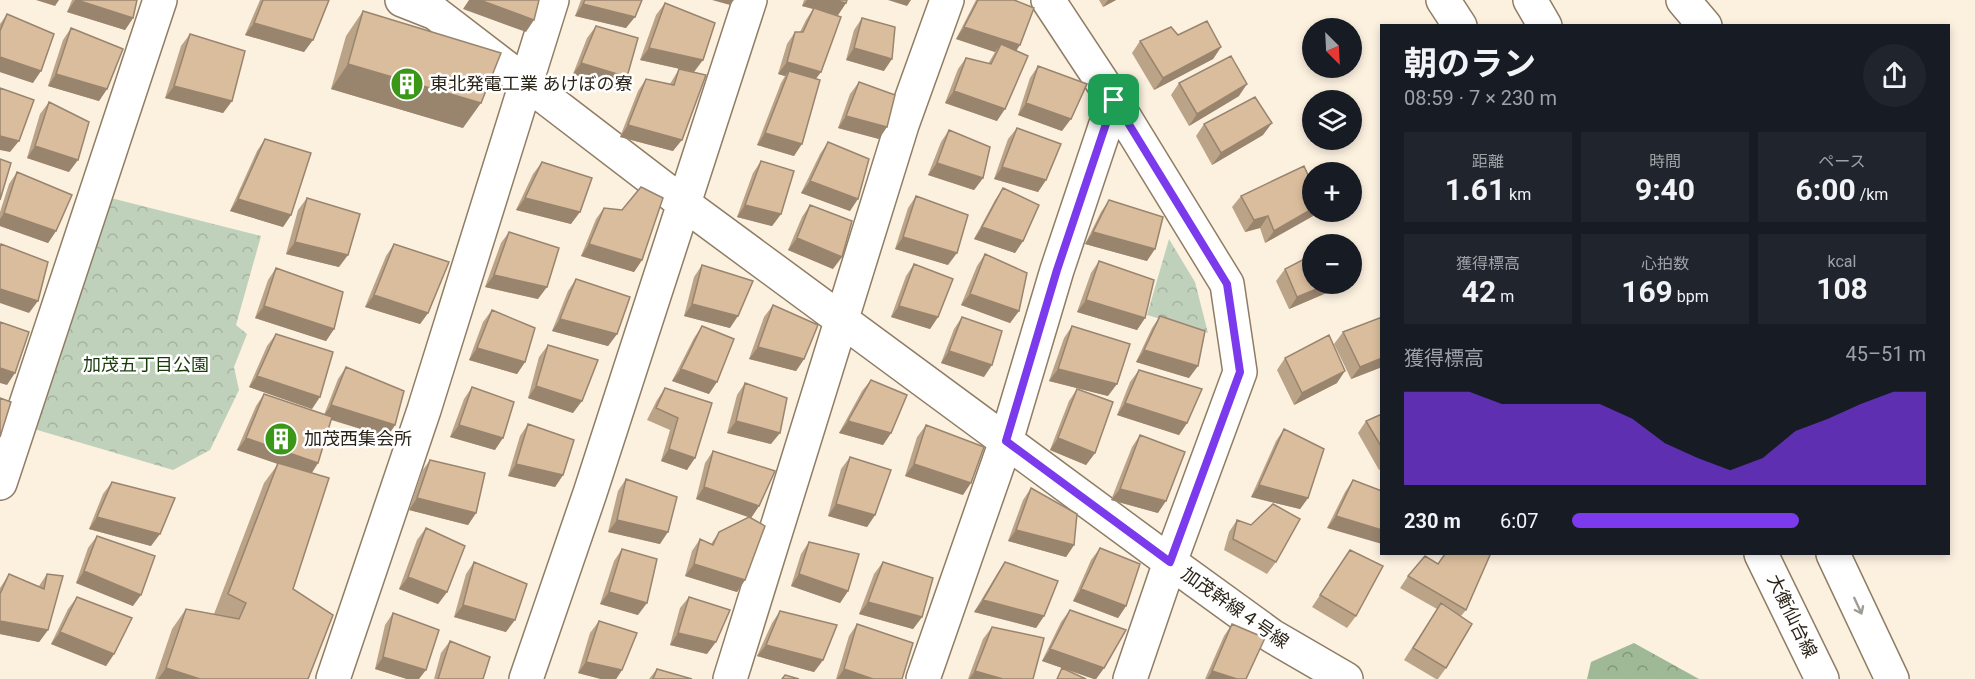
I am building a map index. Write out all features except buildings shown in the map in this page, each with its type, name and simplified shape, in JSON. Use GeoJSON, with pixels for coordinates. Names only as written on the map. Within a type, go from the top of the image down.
{"type":"FeatureCollection","features":[{"type":"Feature","properties":{"kind":"street"},"geometry":{"type":"LineString","coordinates":[[0,483],[160,0]]}},
{"type":"Feature","properties":{"kind":"street"},"geometry":{"type":"LineString","coordinates":[[402,0],[435,13],[527,81],[683,203],[1170,562],[1130,679]]}},
{"type":"Feature","properties":{"kind":"street"},"geometry":{"type":"LineString","coordinates":[[342,676],[552,0]]}},
{"type":"Feature","properties":{"kind":"street"},"geometry":{"type":"LineString","coordinates":[[526,679],[590,493],[750,0]]}},
{"type":"Feature","properties":{"kind":"street"},"geometry":{"type":"LineString","coordinates":[[730,679],[902,125],[947,0]]}},
{"type":"Feature","properties":{"kind":"street","name":"加茂幹線４号線"},"geometry":{"type":"LineString","coordinates":[[1048,0],[1114,100],[1227,284],[1240,372],[1170,562],[1272,636],[1346,679]]}},
{"type":"Feature","properties":{"kind":"street"},"geometry":{"type":"LineString","coordinates":[[1443,0],[1459,24]]}},
{"type":"Feature","properties":{"kind":"street"},"geometry":{"type":"LineString","coordinates":[[1530,0],[1544,24]]}},
{"type":"Feature","properties":{"kind":"street"},"geometry":{"type":"LineString","coordinates":[[1683,0],[1703,24]]}},
{"type":"Feature","properties":{"kind":"street"},"geometry":{"type":"LineString","coordinates":[[923,679],[1006,441],[1057,270],[1114,100]]}},
{"type":"Feature","properties":{"kind":"street","name":"大衡仙台線"},"geometry":{"type":"LineString","coordinates":[[1761,555],[1822,679]]}},
{"type":"Feature","properties":{"kind":"street"},"geometry":{"type":"LineString","coordinates":[[1833,555],[1892,679]]}},
{"type":"Feature","properties":{"kind":"green space","name":"加茂五丁目公園"},"geometry":{"type":"Polygon","coordinates":[[[103,196],[261,236],[236,325],[247,334],[234,367],[239,390],[210,450],[173,470],[34,429],[103,196]]]}},
{"type":"Feature","properties":{"kind":"green space"},"geometry":{"type":"Polygon","coordinates":[[[1169,239],[1195,282],[1208,333],[1147,315],[1169,239]]]}},
{"type":"Feature","properties":{"kind":"green space"},"geometry":{"type":"Polygon","coordinates":[[[1634,643],[1699,679],[1587,679],[1591,662],[1634,643]]]}},
{"type":"Feature","properties":{"kind":"place","name":"東北発電工業 あけぼの寮"},"geometry":{"type":"Point","coordinates":[407,84]}},
{"type":"Feature","properties":{"kind":"place","name":"加茂西集会所"},"geometry":{"type":"Point","coordinates":[281,439]}},
{"type":"Feature","properties":{"kind":"route"},"geometry":{"type":"LineString","coordinates":[[1114,100],[1227,284],[1240,372],[1170,562],[1006,441],[1057,270],[1114,100]]}}]}
